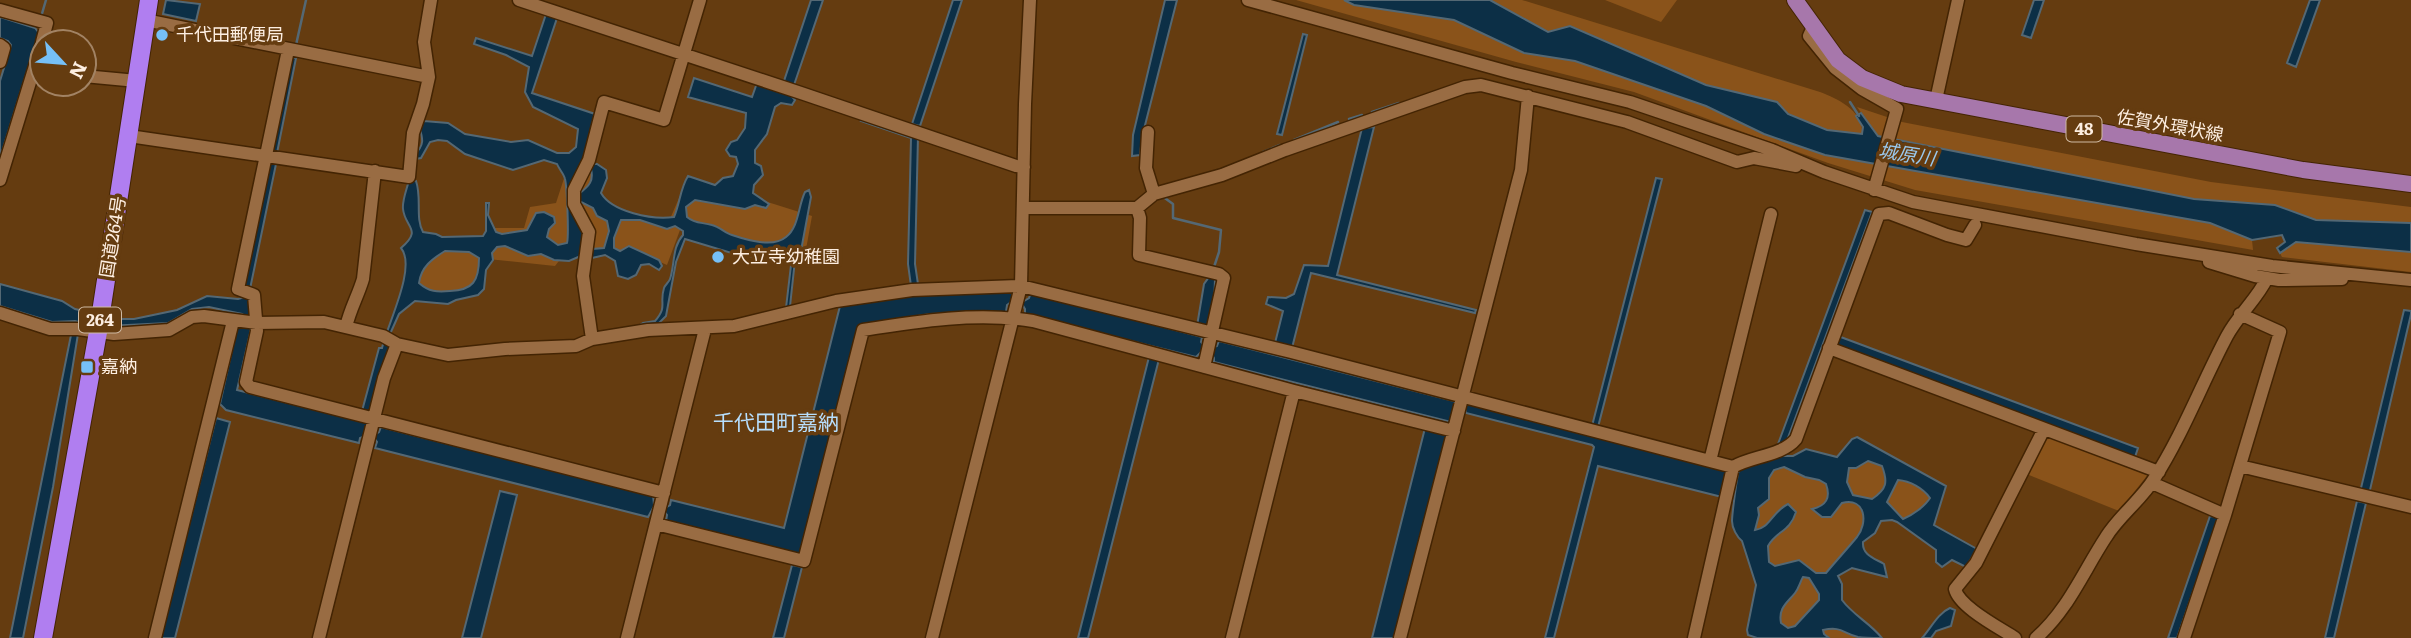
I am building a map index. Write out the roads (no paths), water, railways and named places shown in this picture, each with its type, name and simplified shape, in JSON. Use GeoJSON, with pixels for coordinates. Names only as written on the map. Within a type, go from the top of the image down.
{"type":"FeatureCollection","features":[{"type":"Feature","properties":{"kind":"highway","name":"国道264号"},"geometry":{"type":"LineString","coordinates":[[43,638],[98,332],[149,0]]}},
{"type":"Feature","properties":{"kind":"main road","name":"佐賀外環状線"},"geometry":{"type":"LineString","coordinates":[[1795,0],[1838,60],[1862,78],[1900,94],[2303,170],[2411,184]]}},
{"type":"Feature","properties":{"kind":"street"},"geometry":{"type":"LineString","coordinates":[[129,136],[409,177],[412,133],[423,104],[429,77],[424,42],[431,0]]}},
{"type":"Feature","properties":{"kind":"street"},"geometry":{"type":"LineString","coordinates":[[519,0],[1024,167]]}},
{"type":"Feature","properties":{"kind":"street"},"geometry":{"type":"LineString","coordinates":[[592,340],[583,276],[589,232],[574,204],[575,190],[588,164],[604,102],[664,120],[700,0]]}},
{"type":"Feature","properties":{"kind":"street"},"geometry":{"type":"LineString","coordinates":[[932,638],[1019,296],[1030,0]]}},
{"type":"Feature","properties":{"kind":"street"},"geometry":{"type":"LineString","coordinates":[[1248,0],[1511,73],[1630,102],[1913,202],[2272,266],[2411,280]]}},
{"type":"Feature","properties":{"kind":"street"},"geometry":{"type":"LineString","coordinates":[[1936,100],[1958,0]]}},
{"type":"Feature","properties":{"kind":"street"},"geometry":{"type":"LineString","coordinates":[[0,9],[47,23],[46,28]]}},
{"type":"Feature","properties":{"kind":"street"},"geometry":{"type":"LineString","coordinates":[[145,20],[429,77]]}},
{"type":"Feature","properties":{"kind":"street"},"geometry":{"type":"LineString","coordinates":[[1813,27],[1809,36],[1835,68],[1862,89],[1897,109],[1874,190]]}},
{"type":"Feature","properties":{"kind":"street"},"geometry":{"type":"LineString","coordinates":[[0,45],[4,48],[0,61]]}},
{"type":"Feature","properties":{"kind":"street"},"geometry":{"type":"LineString","coordinates":[[155,638],[254,295],[238,289],[288,50]]}},
{"type":"Feature","properties":{"kind":"street"},"geometry":{"type":"LineString","coordinates":[[98,78],[137,82]]}},
{"type":"Feature","properties":{"kind":"street"},"geometry":{"type":"LineString","coordinates":[[1024,208],[1137,208],[1154,194],[1222,175],[1465,87],[1481,85],[1627,122],[1737,162],[1754,158],[1824,172]]}},
{"type":"Feature","properties":{"kind":"street"},"geometry":{"type":"LineString","coordinates":[[1400,638],[1521,170],[1528,96]]}},
{"type":"Feature","properties":{"kind":"street"},"geometry":{"type":"LineString","coordinates":[[0,180],[28,97]]}},
{"type":"Feature","properties":{"kind":"street"},"geometry":{"type":"LineString","coordinates":[[1148,132],[1146,168],[1154,194]]}},
{"type":"Feature","properties":{"kind":"street"},"geometry":{"type":"LineString","coordinates":[[346,327],[350,309],[359,295],[363,279],[375,171]]}},
{"type":"Feature","properties":{"kind":"street"},"geometry":{"type":"LineString","coordinates":[[1137,208],[1140,218],[1139,255],[1219,274],[1224,278],[1209,350]]}},
{"type":"Feature","properties":{"kind":"street"},"geometry":{"type":"LineString","coordinates":[[246,322],[246,382],[250,387],[372,430],[660,508],[804,561],[863,330],[928,320],[1014,318],[1209,350],[1291,352],[1460,404],[1732,467],[1791,444],[1796,439],[1879,214],[1889,213],[1966,240],[1975,225]]}},
{"type":"Feature","properties":{"kind":"street"},"geometry":{"type":"LineString","coordinates":[[1710,461],[1771,214]]}},
{"type":"Feature","properties":{"kind":"street"},"geometry":{"type":"LineString","coordinates":[[2183,252],[2196,259],[2279,280],[2371,279],[2379,276]]}},
{"type":"Feature","properties":{"kind":"street"},"geometry":{"type":"LineString","coordinates":[[2036,638],[2066,607],[2108,533],[2155,477],[2240,314],[2263,287],[2266,278]]}},
{"type":"Feature","properties":{"kind":"street"},"geometry":{"type":"LineString","coordinates":[[0,313],[50,329],[114,334],[169,330],[192,317],[204,316],[246,322],[307,321],[346,327],[448,355],[576,346],[592,340],[648,330],[734,326],[857,297],[912,290],[1019,296],[1209,350],[1294,391],[1454,431]]}},
{"type":"Feature","properties":{"kind":"street"},"geometry":{"type":"LineString","coordinates":[[2184,638],[2225,515],[2280,331],[2240,314]]}},
{"type":"Feature","properties":{"kind":"street"},"geometry":{"type":"LineString","coordinates":[[627,638],[705,328]]}},
{"type":"Feature","properties":{"kind":"street"},"geometry":{"type":"LineString","coordinates":[[319,638],[372,430],[390,340]]}},
{"type":"Feature","properties":{"kind":"street"},"geometry":{"type":"LineString","coordinates":[[1829,348],[2044,429],[2155,477],[2225,515]]}},
{"type":"Feature","properties":{"kind":"street"},"geometry":{"type":"LineString","coordinates":[[1231,638],[1294,391]]}},
{"type":"Feature","properties":{"kind":"street"},"geometry":{"type":"LineString","coordinates":[[2015,638],[1956,596],[1955,589],[1976,564],[2044,429]]}},
{"type":"Feature","properties":{"kind":"street"},"geometry":{"type":"LineString","coordinates":[[2240,466],[2411,507]]}},
{"type":"Feature","properties":{"kind":"street"},"geometry":{"type":"LineString","coordinates":[[1694,638],[1732,467]]}},
{"type":"Feature","properties":{"kind":"water"},"geometry":{"type":"Polygon","coordinates":[[[166,0],[200,4],[196,21],[163,14],[166,0]]]}},
{"type":"Feature","properties":{"kind":"water"},"geometry":{"type":"Polygon","coordinates":[[[811,0],[823,0],[794,85],[784,81],[811,0]]]}},
{"type":"Feature","properties":{"kind":"water"},"geometry":{"type":"Polygon","coordinates":[[[953,0],[962,0],[920,126],[912,124],[953,0]]]}},
{"type":"Feature","properties":{"kind":"water"},"geometry":{"type":"Polygon","coordinates":[[[1165,0],[1177,0],[1142,137],[1140,155],[1132,156],[1133,135],[1165,0]]]}},
{"type":"Feature","properties":{"kind":"water","name":"城原川"},"geometry":{"type":"Polygon","coordinates":[[[1344,0],[1490,0],[1548,32],[1570,26],[1706,85],[1777,102],[1788,114],[1827,130],[1862,134],[1863,127],[1856,116],[1861,113],[1878,136],[2194,199],[2275,205],[2316,220],[2411,223],[2411,252],[2296,242],[2280,253],[2277,248],[2285,242],[2282,235],[2252,240],[2210,223],[1825,155],[1764,134],[1706,106],[1575,61],[1524,53],[1454,20],[1354,5],[1344,0]]]}},
{"type":"Feature","properties":{"kind":"water"},"geometry":{"type":"Polygon","coordinates":[[[2034,0],[2044,0],[2031,38],[2022,35],[2034,0]]]}},
{"type":"Feature","properties":{"kind":"water"},"geometry":{"type":"Polygon","coordinates":[[[2310,0],[2320,0],[2296,67],[2287,63],[2310,0]]]}},
{"type":"Feature","properties":{"kind":"water"},"geometry":{"type":"Polygon","coordinates":[[[546,14],[557,18],[532,93],[595,114],[591,139],[593,164],[606,170],[607,178],[601,193],[606,200],[623,210],[644,216],[674,217],[688,176],[715,185],[723,178],[733,176],[738,164],[736,157],[730,156],[726,150],[745,128],[746,113],[688,97],[694,78],[752,97],[757,83],[790,94],[795,100],[792,105],[781,103],[775,107],[767,134],[755,150],[755,163],[761,166],[763,175],[754,185],[753,193],[769,204],[766,208],[755,205],[745,209],[695,200],[686,207],[687,217],[693,221],[715,226],[745,239],[774,242],[790,233],[805,192],[809,190],[811,197],[800,256],[795,260],[790,306],[786,308],[791,265],[789,259],[745,257],[685,239],[676,262],[666,316],[657,325],[637,327],[655,321],[661,312],[664,288],[670,279],[675,250],[683,231],[675,226],[667,229],[640,220],[621,220],[614,238],[614,248],[620,251],[629,246],[659,260],[662,266],[659,270],[649,264],[641,265],[636,275],[628,279],[618,276],[615,261],[605,255],[592,258],[592,249],[604,248],[609,231],[607,221],[597,216],[593,208],[579,201],[580,193],[591,180],[591,169],[573,184],[584,230],[583,255],[569,261],[554,260],[541,254],[528,256],[505,246],[497,247],[486,270],[484,289],[478,295],[448,304],[415,301],[399,314],[390,334],[391,347],[370,413],[362,411],[379,348],[382,348],[403,282],[405,257],[401,248],[412,232],[403,209],[409,180],[416,181],[419,221],[423,232],[442,237],[483,236],[486,231],[486,203],[489,203],[488,215],[496,232],[502,234],[527,230],[536,213],[544,212],[554,217],[555,223],[549,229],[547,237],[558,245],[567,243],[566,184],[557,164],[544,160],[513,170],[465,154],[447,141],[438,140],[430,142],[421,158],[415,159],[414,155],[421,145],[419,126],[424,121],[448,123],[465,134],[511,142],[528,140],[557,153],[569,153],[576,147],[578,129],[533,107],[525,92],[529,67],[506,55],[474,44],[476,38],[532,56],[546,14]],[[445,251],[428,264],[419,283],[437,291],[458,290],[469,286],[478,273],[479,258],[469,252],[445,251]]]}},
{"type":"Feature","properties":{"kind":"water"},"geometry":{"type":"Polygon","coordinates":[[[0,17],[35,28],[28,28],[28,68],[0,158],[0,81],[11,45],[0,38],[0,17]]]}},
{"type":"Feature","properties":{"kind":"water"},"geometry":{"type":"Polygon","coordinates":[[[1303,34],[1307,35],[1282,135],[1277,134],[1303,34]]]}},
{"type":"Feature","properties":{"kind":"water"},"geometry":{"type":"Polygon","coordinates":[[[291,57],[296,58],[277,153],[272,152],[291,57]]]}},
{"type":"Feature","properties":{"kind":"water"},"geometry":{"type":"Polygon","coordinates":[[[863,118],[918,136],[915,264],[918,284],[911,286],[908,264],[911,138],[861,121],[863,118]]]}},
{"type":"Feature","properties":{"kind":"water"},"geometry":{"type":"Polygon","coordinates":[[[1374,127],[1337,275],[1476,310],[1475,313],[1311,273],[1292,348],[1275,343],[1283,311],[1266,304],[1268,297],[1286,298],[1294,294],[1304,265],[1328,266],[1362,128],[1374,127]]]}},
{"type":"Feature","properties":{"kind":"water"},"geometry":{"type":"Polygon","coordinates":[[[269,163],[276,164],[250,289],[243,287],[269,163]]]}},
{"type":"Feature","properties":{"kind":"water"},"geometry":{"type":"Polygon","coordinates":[[[1656,178],[1662,179],[1598,427],[1592,426],[1656,178]]]}},
{"type":"Feature","properties":{"kind":"water"},"geometry":{"type":"Polygon","coordinates":[[[1865,210],[1872,212],[1786,443],[1778,444],[1865,210]]]}},
{"type":"Feature","properties":{"kind":"water"},"geometry":{"type":"Polygon","coordinates":[[[1209,277],[1215,279],[1214,306],[1209,328],[1197,326],[1204,284],[1209,277]]]}},
{"type":"Feature","properties":{"kind":"water"},"geometry":{"type":"Polygon","coordinates":[[[0,284],[62,301],[84,311],[82,323],[52,322],[0,306],[0,284]]]}},
{"type":"Feature","properties":{"kind":"water"},"geometry":{"type":"Polygon","coordinates":[[[1011,289],[1013,298],[1024,301],[1029,298],[1031,292],[1202,337],[1201,342],[1208,347],[1217,346],[1219,341],[1454,401],[1456,404],[1468,404],[1728,471],[1722,497],[1598,466],[1554,638],[1545,638],[1594,447],[1592,445],[1466,413],[1465,409],[1451,422],[1214,362],[1211,353],[1202,351],[1196,357],[1025,315],[1022,304],[1011,302],[1007,305],[1006,312],[930,314],[859,326],[801,555],[666,521],[667,515],[664,511],[653,508],[648,517],[375,448],[375,439],[365,436],[360,438],[359,443],[226,410],[220,404],[237,327],[244,327],[245,316],[242,314],[209,307],[192,309],[168,323],[107,326],[108,319],[134,319],[177,310],[207,296],[238,299],[245,297],[250,300],[248,327],[251,329],[237,390],[368,423],[376,434],[381,427],[653,495],[654,505],[665,508],[670,505],[671,500],[784,528],[840,306],[916,295],[1011,289]]]}},
{"type":"Feature","properties":{"kind":"water"},"geometry":{"type":"Polygon","coordinates":[[[2404,310],[2411,311],[2411,314],[2370,490],[2365,491],[2361,488],[2404,310]]]}},
{"type":"Feature","properties":{"kind":"water"},"geometry":{"type":"Polygon","coordinates":[[[78,334],[53,487],[23,638],[10,638],[71,335],[78,334]]]}},
{"type":"Feature","properties":{"kind":"water"},"geometry":{"type":"Polygon","coordinates":[[[1838,336],[2138,448],[2135,457],[1835,345],[1838,336]]]}},
{"type":"Feature","properties":{"kind":"water"},"geometry":{"type":"Polygon","coordinates":[[[1149,357],[1159,359],[1088,638],[1078,638],[1149,357]]]}},
{"type":"Feature","properties":{"kind":"water"},"geometry":{"type":"Polygon","coordinates":[[[216,418],[230,422],[175,638],[160,638],[216,418]]]}},
{"type":"Feature","properties":{"kind":"water"},"geometry":{"type":"Polygon","coordinates":[[[1425,428],[1448,434],[1396,638],[1372,638],[1425,428]]]}},
{"type":"Feature","properties":{"kind":"water"},"geometry":{"type":"Polygon","coordinates":[[[1857,437],[1946,486],[1934,525],[1977,549],[1966,567],[1952,560],[1942,567],[1936,562],[1936,550],[1897,522],[1881,521],[1875,533],[1863,542],[1863,546],[1869,556],[1884,564],[1887,577],[1852,568],[1838,576],[1842,584],[1842,600],[1882,638],[1858,637],[1834,629],[1823,630],[1829,638],[1757,638],[1748,635],[1756,585],[1742,541],[1732,524],[1739,470],[1778,456],[1793,456],[1806,449],[1837,457],[1852,439],[1857,437]],[[1868,461],[1856,468],[1849,468],[1847,482],[1853,495],[1872,499],[1885,485],[1882,466],[1868,461]],[[1784,467],[1774,470],[1769,478],[1769,499],[1758,508],[1755,530],[1764,526],[1788,504],[1796,512],[1787,528],[1768,546],[1769,562],[1775,566],[1799,560],[1816,573],[1826,573],[1857,537],[1863,525],[1863,512],[1860,507],[1850,502],[1842,503],[1831,517],[1822,517],[1812,509],[1826,501],[1826,484],[1784,467]],[[1898,480],[1887,502],[1903,519],[1918,510],[1930,498],[1916,486],[1898,480]],[[1803,577],[1781,613],[1781,623],[1788,628],[1795,626],[1819,600],[1819,594],[1809,578],[1803,577]]]}},
{"type":"Feature","properties":{"kind":"water"},"geometry":{"type":"Polygon","coordinates":[[[500,491],[517,495],[481,638],[462,638],[500,491]]]}},
{"type":"Feature","properties":{"kind":"water"},"geometry":{"type":"Polygon","coordinates":[[[2357,501],[2366,503],[2334,638],[2325,638],[2357,501]]]}},
{"type":"Feature","properties":{"kind":"water"},"geometry":{"type":"Polygon","coordinates":[[[2210,516],[2219,517],[2177,638],[2168,638],[2210,516]]]}},
{"type":"Feature","properties":{"kind":"water"},"geometry":{"type":"Polygon","coordinates":[[[792,565],[802,567],[784,638],[773,638],[792,565]]]}},
{"type":"Feature","properties":{"kind":"water"},"geometry":{"type":"Polygon","coordinates":[[[1950,608],[1955,610],[1951,626],[1936,631],[1931,638],[1922,638],[1938,617],[1950,608]]]}},
{"type":"Feature","properties":{"kind":"waterway"},"geometry":{"type":"LineString","coordinates":[[41,17],[46,0]]}},
{"type":"Feature","properties":{"kind":"waterway"},"geometry":{"type":"LineString","coordinates":[[296,45],[306,0]]}},
{"type":"Feature","properties":{"kind":"waterway"},"geometry":{"type":"LineString","coordinates":[[1850,102],[1859,116]]}},
{"type":"Feature","properties":{"kind":"waterway"},"geometry":{"type":"LineString","coordinates":[[1372,112],[1399,103]]}},
{"type":"Feature","properties":{"kind":"waterway"},"geometry":{"type":"LineString","coordinates":[[1349,119],[1362,115]]}},
{"type":"Feature","properties":{"kind":"waterway"},"geometry":{"type":"LineString","coordinates":[[1294,140],[1338,122]]}},
{"type":"Feature","properties":{"kind":"waterway"},"geometry":{"type":"LineString","coordinates":[[1263,152],[1280,145]]}},
{"type":"Feature","properties":{"kind":"waterway"},"geometry":{"type":"LineString","coordinates":[[1162,196],[1173,204],[1173,218],[1221,230],[1219,252],[1214,267]]}},
{"type":"Feature","properties":{"kind":"place","name":"千代田郵便局"},"geometry":{"type":"Point","coordinates":[162,35]}},
{"type":"Feature","properties":{"kind":"place","name":"大立寺幼稚園"},"geometry":{"type":"Point","coordinates":[718,257]}},
{"type":"Feature","properties":{"kind":"place","name":"嘉納"},"geometry":{"type":"Point","coordinates":[87,367]}},
{"type":"Feature","properties":{"kind":"district","name":"千代田町嘉納"},"geometry":{"type":"Point","coordinates":[776,423]}}]}
